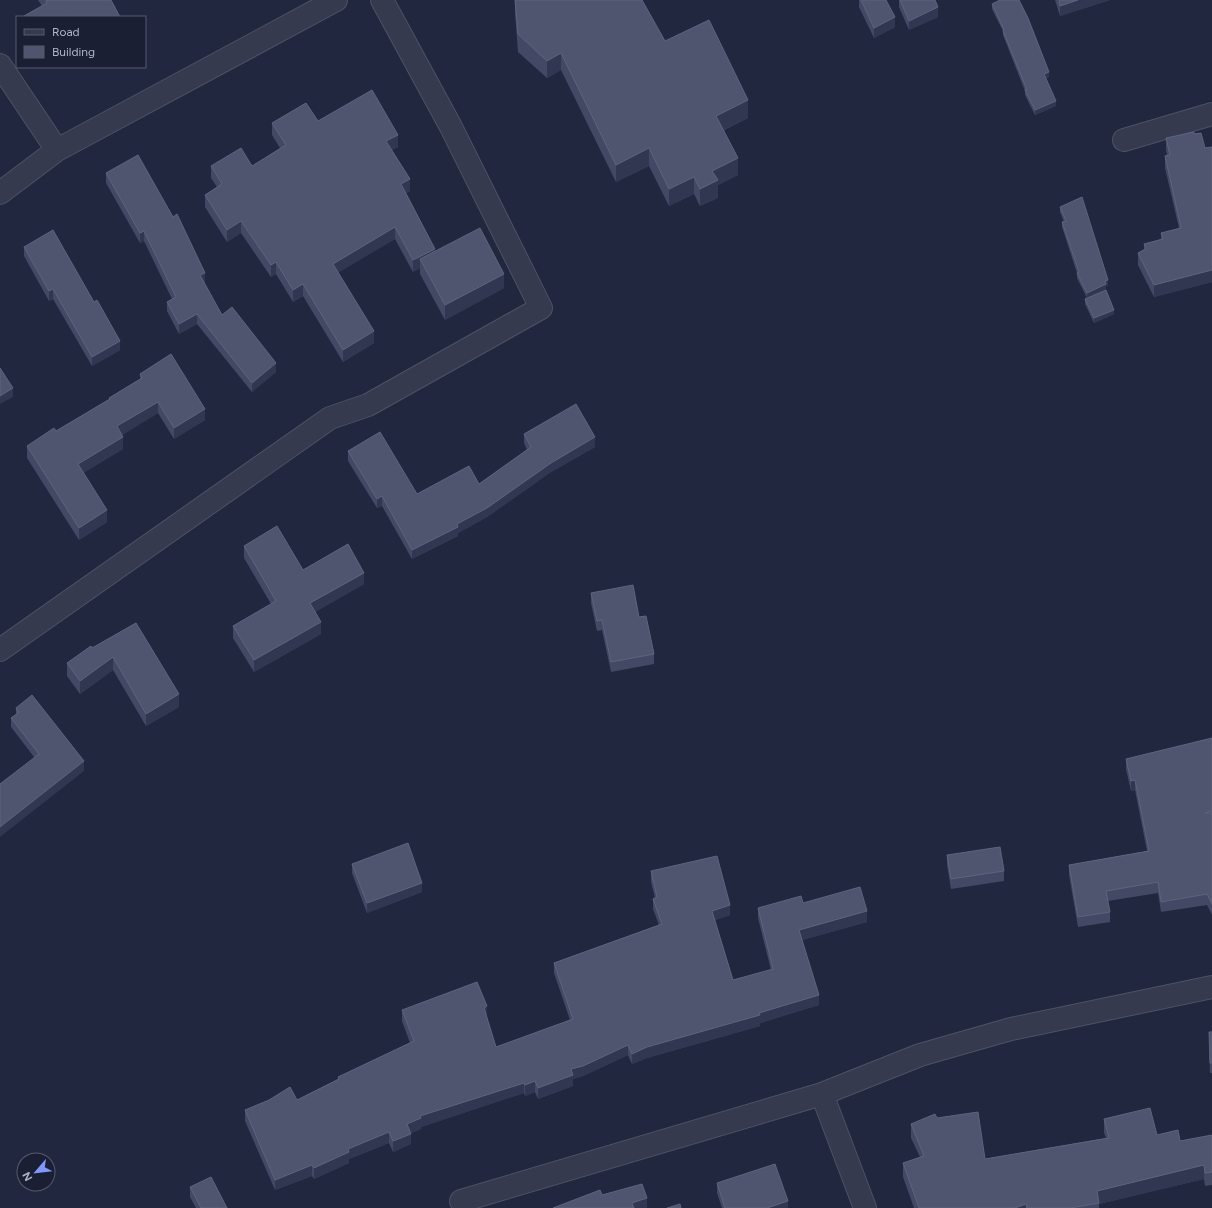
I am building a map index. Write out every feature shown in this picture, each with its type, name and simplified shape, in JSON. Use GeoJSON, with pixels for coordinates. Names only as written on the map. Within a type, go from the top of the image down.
{"type":"FeatureCollection","features":[{"type":"Feature","properties":{"kind":"street"},"geometry":{"type":"LineString","coordinates":[[0,194],[57,150],[336,0]]}},
{"type":"Feature","properties":{"kind":"street"},"geometry":{"type":"LineString","coordinates":[[0,650],[330,418],[368,405],[541,308],[451,127],[382,0]]}},
{"type":"Feature","properties":{"kind":"street"},"geometry":{"type":"LineString","coordinates":[[0,65],[57,150]]}},
{"type":"Feature","properties":{"kind":"street"},"geometry":{"type":"LineString","coordinates":[[1124,140],[1212,114]]}},
{"type":"Feature","properties":{"kind":"street"},"geometry":{"type":"LineString","coordinates":[[461,1201],[822,1094],[920,1055],[1011,1029],[1212,987]]}},
{"type":"Feature","properties":{"kind":"street"},"geometry":{"type":"LineString","coordinates":[[822,1094],[865,1208]]}},
{"type":"Feature","properties":{"kind":"building"},"geometry":{"type":"Polygon","coordinates":[[[46,0],[111,0],[119,16],[24,16],[47,3],[46,0]]]}},
{"type":"Feature","properties":{"kind":"building"},"geometry":{"type":"Polygon","coordinates":[[[515,0],[642,0],[665,41],[709,20],[748,100],[716,116],[738,158],[712,171],[718,180],[700,189],[694,177],[669,189],[649,148],[616,165],[561,53],[547,61],[518,34],[515,0]]]}},
{"type":"Feature","properties":{"kind":"building"},"geometry":{"type":"Polygon","coordinates":[[[861,0],[886,0],[895,17],[874,28],[861,0]]]}},
{"type":"Feature","properties":{"kind":"building"},"geometry":{"type":"Polygon","coordinates":[[[900,0],[935,0],[938,7],[909,21],[900,0]]]}},
{"type":"Feature","properties":{"kind":"building"},"geometry":{"type":"Polygon","coordinates":[[[1000,0],[1019,0],[1028,18],[1049,72],[1044,74],[1056,101],[1035,110],[1025,90],[1027,90],[1003,31],[1004,30],[992,4],[1000,0]]]}},
{"type":"Feature","properties":{"kind":"building"},"geometry":{"type":"Polygon","coordinates":[[[1059,0],[1078,0],[1060,6],[1059,0]]]}},
{"type":"Feature","properties":{"kind":"building"},"geometry":{"type":"Polygon","coordinates":[[[372,90],[398,135],[386,141],[410,179],[401,184],[435,249],[413,260],[395,227],[333,264],[374,331],[343,350],[303,284],[293,290],[276,262],[271,265],[241,221],[227,230],[205,195],[222,184],[211,166],[241,148],[252,166],[286,145],[272,123],[306,103],[318,121],[372,90]]]}},
{"type":"Feature","properties":{"kind":"building"},"geometry":{"type":"Polygon","coordinates":[[[1194,132],[1194,134],[1201,133],[1205,148],[1212,147],[1212,270],[1154,285],[1138,253],[1146,249],[1144,244],[1163,239],[1161,233],[1181,228],[1165,156],[1170,155],[1166,138],[1194,132]]]}},
{"type":"Feature","properties":{"kind":"building"},"geometry":{"type":"Polygon","coordinates":[[[138,155],[173,217],[177,214],[205,273],[200,275],[222,315],[232,307],[276,363],[252,383],[197,314],[179,324],[167,302],[176,297],[144,231],[140,233],[106,173],[138,155]]]}},
{"type":"Feature","properties":{"kind":"building"},"geometry":{"type":"Polygon","coordinates":[[[1082,197],[1108,280],[1105,281],[1106,284],[1087,293],[1077,273],[1079,272],[1062,222],[1066,221],[1060,207],[1082,197]]]}},
{"type":"Feature","properties":{"kind":"building"},"geometry":{"type":"Polygon","coordinates":[[[480,228],[504,274],[445,305],[420,259],[480,228]]]}},
{"type":"Feature","properties":{"kind":"building"},"geometry":{"type":"Polygon","coordinates":[[[53,230],[94,302],[97,300],[120,341],[92,357],[53,289],[49,291],[24,247],[53,230]]]}},
{"type":"Feature","properties":{"kind":"building"},"geometry":{"type":"Polygon","coordinates":[[[1106,290],[1114,310],[1094,318],[1085,299],[1106,290]]]}},
{"type":"Feature","properties":{"kind":"building"},"geometry":{"type":"Polygon","coordinates":[[[171,354],[205,409],[174,428],[158,402],[117,426],[123,437],[78,464],[107,510],[79,528],[27,446],[54,428],[56,431],[110,399],[109,398],[142,378],[140,374],[171,354]]]}},
{"type":"Feature","properties":{"kind":"building"},"geometry":{"type":"Polygon","coordinates":[[[0,368],[13,388],[0,396],[0,368]]]}},
{"type":"Feature","properties":{"kind":"building"},"geometry":{"type":"Polygon","coordinates":[[[576,404],[595,437],[551,463],[487,508],[457,524],[458,527],[412,550],[382,496],[377,499],[348,451],[380,432],[417,494],[469,466],[479,484],[531,447],[524,434],[576,404]]]}},
{"type":"Feature","properties":{"kind":"building"},"geometry":{"type":"Polygon","coordinates":[[[277,526],[303,570],[348,544],[364,573],[310,603],[321,622],[254,660],[233,626],[276,601],[244,546],[277,526]]]}},
{"type":"Feature","properties":{"kind":"building"},"geometry":{"type":"Polygon","coordinates":[[[633,585],[639,617],[646,616],[654,654],[611,662],[602,620],[597,621],[591,593],[633,585]]]}},
{"type":"Feature","properties":{"kind":"building"},"geometry":{"type":"Polygon","coordinates":[[[136,623],[179,694],[146,714],[113,657],[80,681],[67,663],[91,646],[92,648],[136,623]]]}},
{"type":"Feature","properties":{"kind":"building"},"geometry":{"type":"Polygon","coordinates":[[[32,695],[84,761],[0,827],[0,784],[39,754],[11,718],[18,713],[16,708],[32,695]]]}},
{"type":"Feature","properties":{"kind":"building"},"geometry":{"type":"Polygon","coordinates":[[[1212,738],[1212,811],[1205,813],[1212,813],[1212,904],[1207,894],[1161,902],[1158,882],[1106,891],[1110,912],[1078,917],[1069,865],[1149,851],[1135,780],[1131,781],[1126,759],[1212,738]]]}},
{"type":"Feature","properties":{"kind":"building"},"geometry":{"type":"Polygon","coordinates":[[[408,843],[422,883],[367,903],[352,864],[408,843]]]}},
{"type":"Feature","properties":{"kind":"building"},"geometry":{"type":"Polygon","coordinates":[[[1000,847],[1004,871],[951,879],[947,855],[1000,847]]]}},
{"type":"Feature","properties":{"kind":"building"},"geometry":{"type":"Polygon","coordinates":[[[717,856],[730,905],[712,911],[733,980],[773,969],[758,908],[801,896],[803,903],[860,887],[867,911],[799,930],[819,995],[759,1013],[760,1015],[647,1047],[632,1054],[628,1045],[583,1066],[571,1069],[573,1075],[538,1088],[535,1081],[525,1085],[524,1083],[420,1116],[421,1118],[407,1124],[411,1134],[393,1141],[389,1132],[348,1149],[349,1152],[314,1168],[312,1165],[275,1180],[245,1110],[269,1100],[290,1087],[297,1100],[339,1079],[338,1077],[414,1041],[402,1010],[477,982],[487,1006],[484,1008],[496,1047],[573,1019],[554,963],[662,924],[653,899],[657,897],[651,871],[717,856]]]}},
{"type":"Feature","properties":{"kind":"building"},"geometry":{"type":"Polygon","coordinates":[[[1209,1032],[1212,1032],[1212,1063],[1210,1063],[1209,1032]]]}},
{"type":"Feature","properties":{"kind":"building"},"geometry":{"type":"Polygon","coordinates":[[[1150,1108],[1157,1135],[1178,1130],[1180,1141],[1212,1135],[1212,1172],[1205,1173],[1204,1165],[1097,1191],[1099,1203],[1071,1208],[1027,1208],[1026,1204],[1015,1208],[919,1208],[903,1163],[924,1156],[911,1124],[935,1114],[937,1118],[978,1112],[985,1159],[1109,1138],[1104,1119],[1150,1108]]]}},
{"type":"Feature","properties":{"kind":"building"},"geometry":{"type":"Polygon","coordinates":[[[775,1164],[788,1201],[767,1208],[725,1208],[717,1183],[775,1164]]]}},
{"type":"Feature","properties":{"kind":"building"},"geometry":{"type":"Polygon","coordinates":[[[211,1177],[227,1208],[201,1208],[190,1187],[211,1177]]]}},
{"type":"Feature","properties":{"kind":"building"},"geometry":{"type":"Polygon","coordinates":[[[642,1184],[647,1198],[632,1203],[634,1208],[553,1208],[600,1190],[602,1195],[642,1184]]]}},
{"type":"Feature","properties":{"kind":"building"},"geometry":{"type":"Polygon","coordinates":[[[680,1204],[681,1208],[667,1208],[680,1204]]]}}]}
